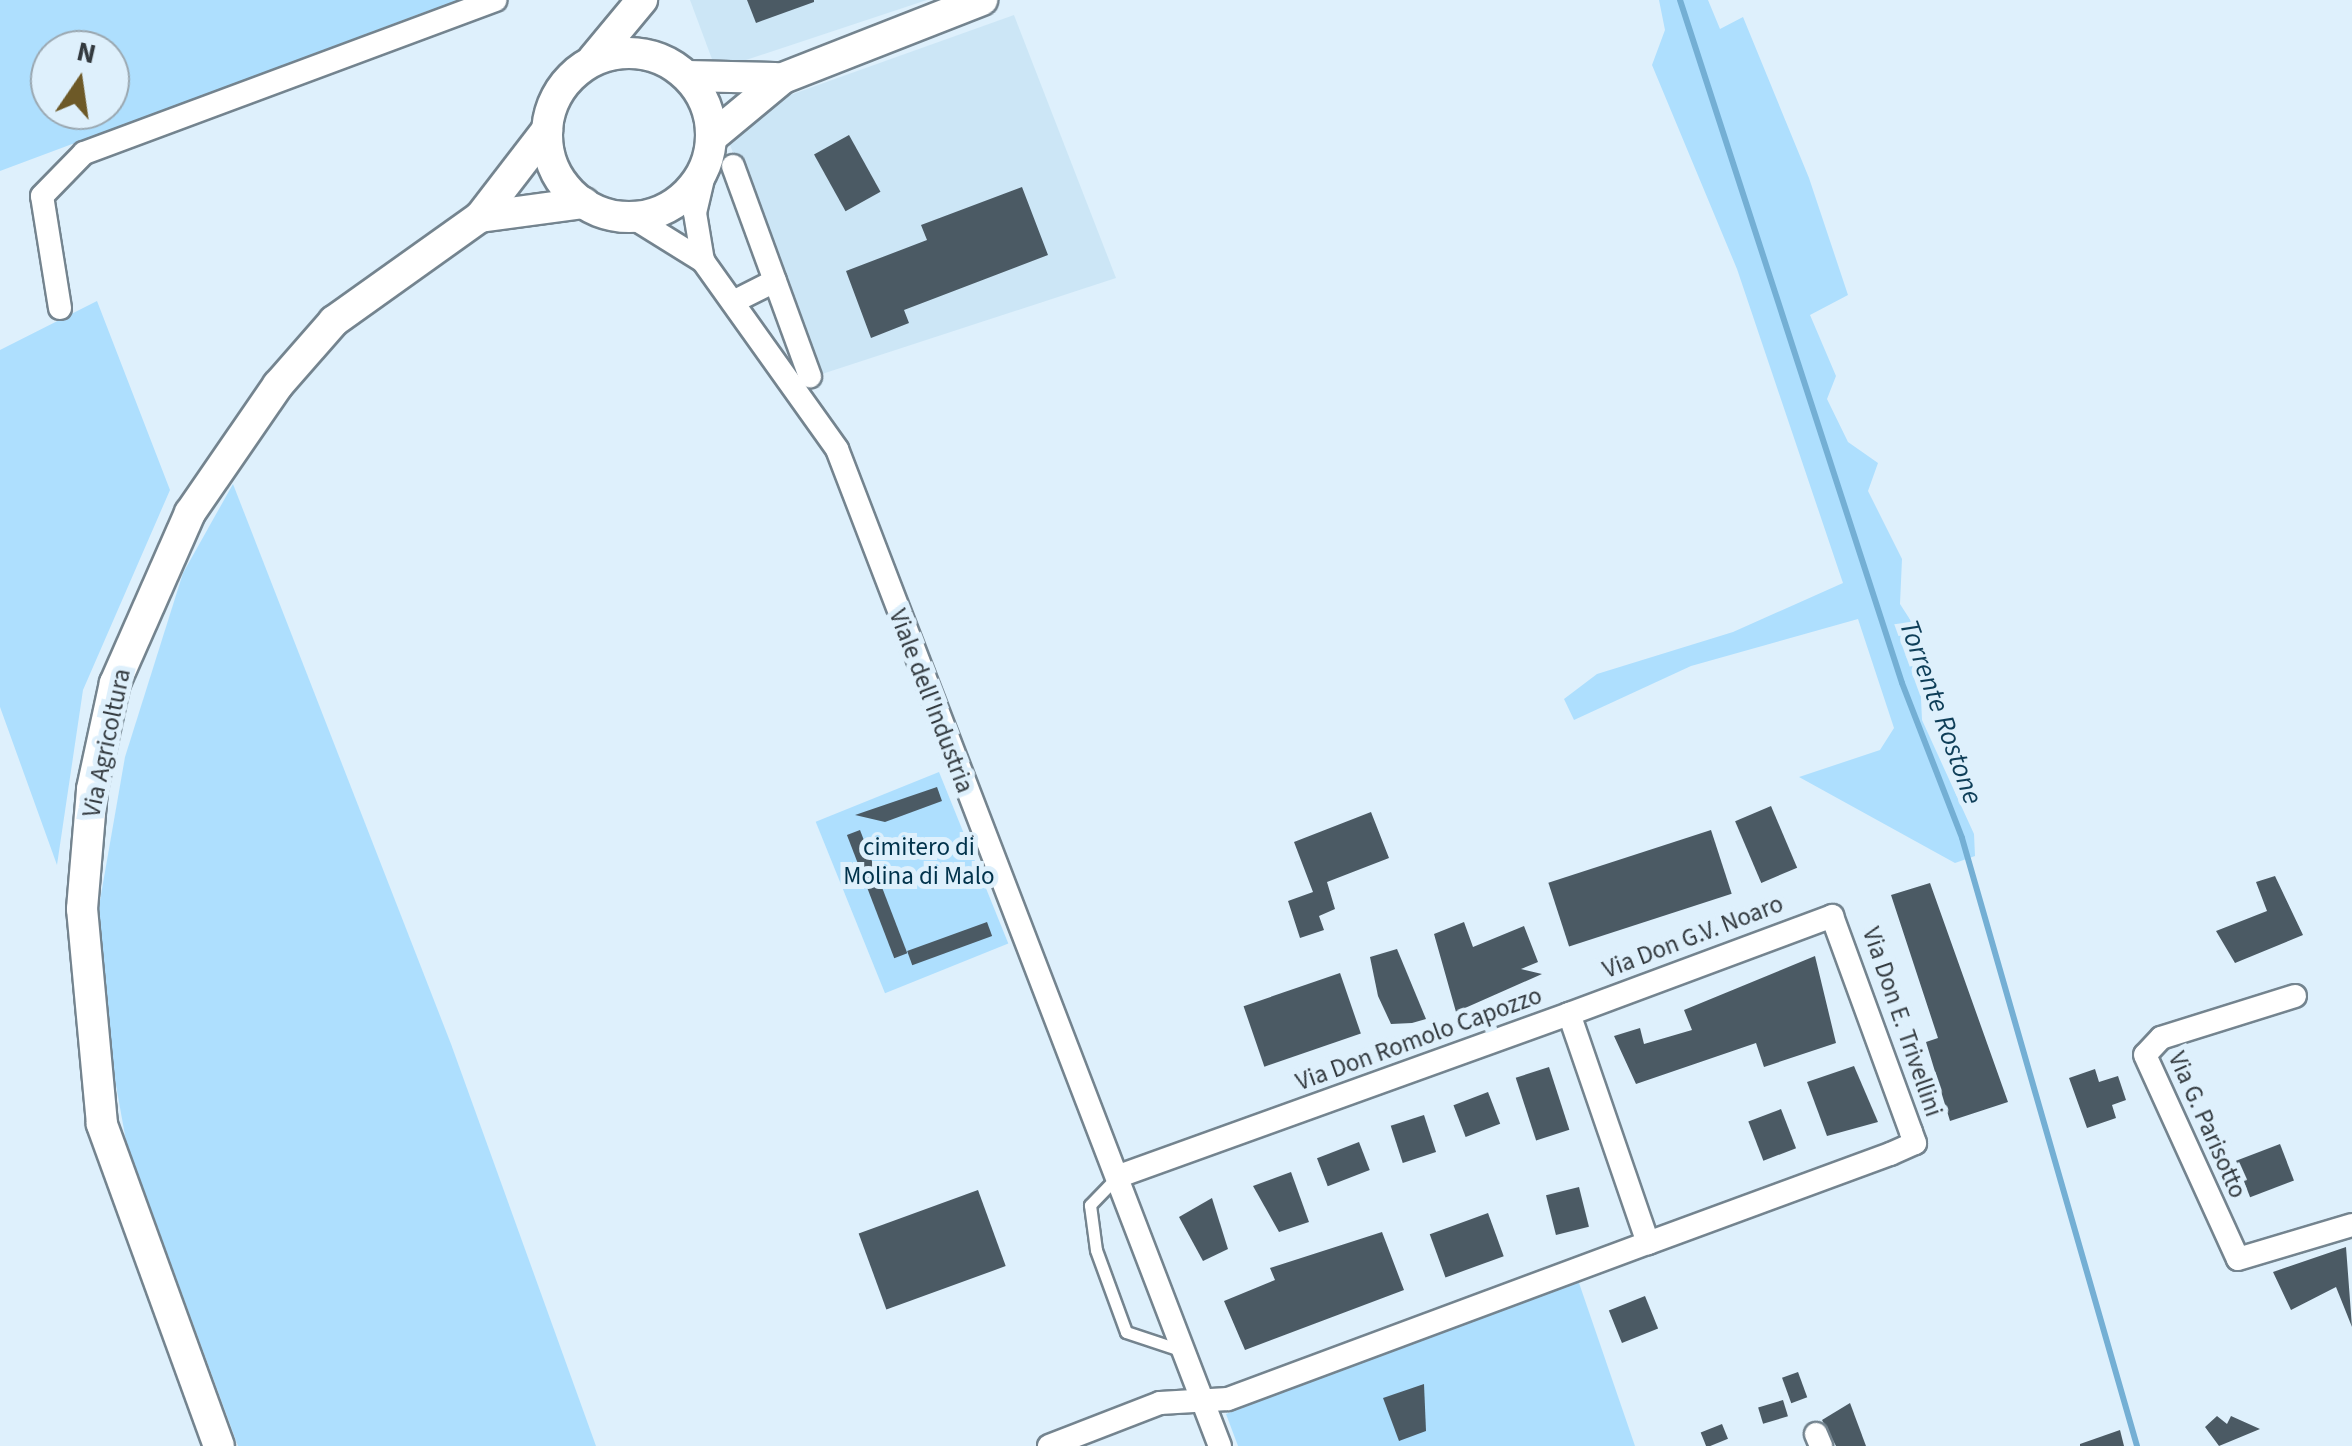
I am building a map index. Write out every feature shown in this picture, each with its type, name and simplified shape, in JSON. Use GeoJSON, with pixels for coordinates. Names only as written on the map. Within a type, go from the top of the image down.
{"type":"FeatureCollection","features":[{"type":"Feature","properties":{"kind":"main road"},"geometry":{"type":"LineString","coordinates":[[584,204],[556,172],[547,130],[573,74],[621,34],[642,0]]}},
{"type":"Feature","properties":{"kind":"main road"},"geometry":{"type":"LineString","coordinates":[[651,0],[660,58]]}},
{"type":"Feature","properties":{"kind":"main road"},"geometry":{"type":"LineString","coordinates":[[573,74],[614,54],[660,58],[688,76],[783,78],[982,0]]}},
{"type":"Feature","properties":{"kind":"main road"},"geometry":{"type":"LineString","coordinates":[[688,76],[717,156]]}},
{"type":"Feature","properties":{"kind":"main road"},"geometry":{"type":"LineString","coordinates":[[632,217],[676,202],[783,78]]}},
{"type":"Feature","properties":{"kind":"main road","name":"Via Agricoltura"},"geometry":{"type":"LineString","coordinates":[[219,1446],[102,1124],[82,909],[92,790],[115,683],[222,456],[334,321],[480,217],[547,130]]}},
{"type":"Feature","properties":{"kind":"main road","name":"Via Agricoltura"},"geometry":{"type":"LineString","coordinates":[[480,217],[584,204]]}},
{"type":"Feature","properties":{"kind":"main road","name":"Viale dell'Industria"},"geometry":{"type":"LineString","coordinates":[[584,204],[632,217]]}},
{"type":"Feature","properties":{"kind":"street"},"geometry":{"type":"LineString","coordinates":[[60,308],[39,224],[42,196],[72,161],[130,128],[496,0]]}},
{"type":"Feature","properties":{"kind":"street"},"geometry":{"type":"LineString","coordinates":[[717,156],[775,281],[810,376]]}},
{"type":"Feature","properties":{"kind":"street","name":"Viale dell'Industria"},"geometry":{"type":"LineString","coordinates":[[703,261],[695,214],[717,156]]}},
{"type":"Feature","properties":{"kind":"street","name":"Viale dell'Industria"},"geometry":{"type":"LineString","coordinates":[[632,217],[703,261],[837,450],[1117,1177],[1178,1348],[1220,1446]]}},
{"type":"Feature","properties":{"kind":"street"},"geometry":{"type":"LineString","coordinates":[[733,302],[775,281]]}},
{"type":"Feature","properties":{"kind":"street","name":"Via Don G.V. Noaro"},"geometry":{"type":"LineString","coordinates":[[1569,1014],[1837,918]]}},
{"type":"Feature","properties":{"kind":"street","name":"Via Don E. Trivellini"},"geometry":{"type":"LineString","coordinates":[[1648,1243],[1915,1143],[1837,918]]}},
{"type":"Feature","properties":{"kind":"street","name":"Via G. Parisotto"},"geometry":{"type":"LineString","coordinates":[[2295,996],[2161,1038],[2146,1055],[2238,1259],[2352,1225]]}},
{"type":"Feature","properties":{"kind":"street","name":"Via Don Romolo Capozzo"},"geometry":{"type":"LineString","coordinates":[[1117,1177],[1569,1014],[1648,1243]]}},
{"type":"Feature","properties":{"kind":"street"},"geometry":{"type":"LineString","coordinates":[[1049,1446],[1160,1403],[1203,1402],[1648,1243]]}},
{"type":"Feature","properties":{"kind":"lane"},"geometry":{"type":"LineString","coordinates":[[1117,1177],[1090,1205],[1096,1250],[1126,1332],[1178,1348]]}},
{"type":"Feature","properties":{"kind":"shaded area"},"geometry":{"type":"Polygon","coordinates":[[[690,0],[927,0],[716,70],[690,0]]]}},
{"type":"Feature","properties":{"kind":"shaded area"},"geometry":{"type":"Polygon","coordinates":[[[1014,15],[1116,278],[822,374],[728,140],[745,111],[1014,15]]]}},
{"type":"Feature","properties":{"kind":"green space"},"geometry":{"type":"Polygon","coordinates":[[[0,0],[476,2],[430,10],[130,122],[130,30],[30,30],[30,130],[110,130],[0,171],[0,0]]]}},
{"type":"Feature","properties":{"kind":"green space"},"geometry":{"type":"Polygon","coordinates":[[[1659,0],[1708,0],[1720,29],[1743,17],[1809,178],[1848,295],[1810,315],[1836,376],[1827,399],[1848,442],[1878,463],[1868,491],[1902,559],[1900,604],[1918,632],[1922,720],[1974,834],[1975,856],[1955,863],[1799,777],[1880,750],[1894,728],[1858,619],[1691,666],[1574,720],[1564,699],[1597,674],[1733,632],[1843,583],[1737,269],[1652,65],[1665,30],[1659,0]]]}},
{"type":"Feature","properties":{"kind":"green space"},"geometry":{"type":"Polygon","coordinates":[[[97,301],[170,490],[83,690],[57,865],[0,707],[0,350],[97,301]]]}},
{"type":"Feature","properties":{"kind":"green space"},"geometry":{"type":"Polygon","coordinates":[[[233,484],[451,1044],[596,1446],[238,1446],[126,1141],[100,996],[98,912],[125,757],[183,573],[233,484]]]}},
{"type":"Feature","properties":{"kind":"green space","name":"cimitero di Molina di Malo"},"geometry":{"type":"Polygon","coordinates":[[[939,772],[1008,944],[885,993],[816,822],[939,772]]]}},
{"type":"Feature","properties":{"kind":"green space"},"geometry":{"type":"Polygon","coordinates":[[[1578,1280],[1635,1446],[1238,1446],[1226,1414],[1578,1280]]]}},
{"type":"Feature","properties":{"kind":"building"},"geometry":{"type":"Polygon","coordinates":[[[747,0],[814,0],[814,2],[756,23],[747,0]]]}},
{"type":"Feature","properties":{"kind":"building"},"geometry":{"type":"Polygon","coordinates":[[[849,135],[881,192],[846,211],[814,154],[849,135]]]}},
{"type":"Feature","properties":{"kind":"building"},"geometry":{"type":"Polygon","coordinates":[[[1022,187],[1048,255],[904,310],[909,323],[871,338],[846,271],[927,240],[921,225],[1022,187]]]}},
{"type":"Feature","properties":{"kind":"building"},"geometry":{"type":"Polygon","coordinates":[[[937,787],[942,801],[885,822],[855,815],[937,787]]]}},
{"type":"Feature","properties":{"kind":"building"},"geometry":{"type":"Polygon","coordinates":[[[1771,806],[1797,868],[1761,883],[1735,821],[1771,806]]]}},
{"type":"Feature","properties":{"kind":"building"},"geometry":{"type":"Polygon","coordinates":[[[1371,812],[1389,858],[1327,882],[1335,909],[1319,916],[1324,930],[1300,938],[1288,901],[1313,892],[1294,842],[1371,812]]]}},
{"type":"Feature","properties":{"kind":"building"},"geometry":{"type":"Polygon","coordinates":[[[860,830],[907,953],[894,958],[847,835],[860,830]]]}},
{"type":"Feature","properties":{"kind":"building"},"geometry":{"type":"Polygon","coordinates":[[[1711,830],[1732,894],[1569,947],[1548,883],[1711,830]]]}},
{"type":"Feature","properties":{"kind":"building"},"geometry":{"type":"Polygon","coordinates":[[[2275,876],[2303,935],[2235,963],[2216,931],[2267,911],[2256,882],[2275,876]]]}},
{"type":"Feature","properties":{"kind":"building"},"geometry":{"type":"Polygon","coordinates":[[[1930,883],[2008,1102],[1950,1121],[1926,1042],[1938,1038],[1891,895],[1930,883]]]}},
{"type":"Feature","properties":{"kind":"building"},"geometry":{"type":"Polygon","coordinates":[[[987,922],[992,936],[912,965],[907,951],[987,922]]]}},
{"type":"Feature","properties":{"kind":"building"},"geometry":{"type":"Polygon","coordinates":[[[1464,922],[1473,947],[1524,926],[1538,962],[1521,969],[1542,974],[1456,1012],[1434,934],[1464,922]]]}},
{"type":"Feature","properties":{"kind":"building"},"geometry":{"type":"Polygon","coordinates":[[[1397,949],[1426,1019],[1391,1024],[1378,996],[1370,957],[1397,949]]]}},
{"type":"Feature","properties":{"kind":"building"},"geometry":{"type":"Polygon","coordinates":[[[1815,956],[1836,1043],[1764,1067],[1756,1043],[1636,1084],[1614,1036],[1640,1028],[1644,1044],[1692,1030],[1684,1010],[1815,956]]]}},
{"type":"Feature","properties":{"kind":"building"},"geometry":{"type":"Polygon","coordinates":[[[1340,973],[1361,1034],[1264,1067],[1244,1006],[1340,973]]]}},
{"type":"Feature","properties":{"kind":"building"},"geometry":{"type":"Polygon","coordinates":[[[1854,1066],[1878,1122],[1827,1136],[1807,1082],[1854,1066]]]}},
{"type":"Feature","properties":{"kind":"building"},"geometry":{"type":"Polygon","coordinates":[[[1549,1067],[1569,1130],[1536,1141],[1516,1078],[1549,1067]]]}},
{"type":"Feature","properties":{"kind":"building"},"geometry":{"type":"Polygon","coordinates":[[[2095,1069],[2099,1082],[2118,1076],[2126,1100],[2112,1105],[2116,1118],[2087,1128],[2069,1078],[2095,1069]]]}},
{"type":"Feature","properties":{"kind":"building"},"geometry":{"type":"Polygon","coordinates":[[[1488,1092],[1500,1124],[1466,1137],[1453,1105],[1488,1092]]]}},
{"type":"Feature","properties":{"kind":"building"},"geometry":{"type":"Polygon","coordinates":[[[1781,1109],[1796,1148],[1763,1161],[1748,1122],[1781,1109]]]}},
{"type":"Feature","properties":{"kind":"building"},"geometry":{"type":"Polygon","coordinates":[[[1424,1115],[1436,1152],[1403,1163],[1391,1126],[1424,1115]]]}},
{"type":"Feature","properties":{"kind":"building"},"geometry":{"type":"Polygon","coordinates":[[[1359,1142],[1370,1170],[1328,1186],[1317,1158],[1359,1142]]]}},
{"type":"Feature","properties":{"kind":"building"},"geometry":{"type":"Polygon","coordinates":[[[2280,1144],[2294,1180],[2250,1197],[2236,1161],[2280,1144]]]}},
{"type":"Feature","properties":{"kind":"building"},"geometry":{"type":"Polygon","coordinates":[[[1291,1172],[1309,1222],[1279,1232],[1253,1186],[1291,1172]]]}},
{"type":"Feature","properties":{"kind":"building"},"geometry":{"type":"Polygon","coordinates":[[[1579,1187],[1589,1227],[1556,1235],[1546,1195],[1579,1187]]]}},
{"type":"Feature","properties":{"kind":"building"},"geometry":{"type":"Polygon","coordinates":[[[978,1190],[1006,1266],[886,1310],[859,1233],[978,1190]]]}},
{"type":"Feature","properties":{"kind":"building"},"geometry":{"type":"Polygon","coordinates":[[[1212,1198],[1228,1249],[1203,1261],[1179,1217],[1212,1198]]]}},
{"type":"Feature","properties":{"kind":"building"},"geometry":{"type":"Polygon","coordinates":[[[1488,1213],[1504,1256],[1445,1277],[1430,1234],[1488,1213]]]}},
{"type":"Feature","properties":{"kind":"building"},"geometry":{"type":"Polygon","coordinates":[[[1382,1232],[1404,1290],[1245,1350],[1224,1301],[1275,1280],[1270,1268],[1382,1232]]]}},
{"type":"Feature","properties":{"kind":"building"},"geometry":{"type":"Polygon","coordinates":[[[2346,1247],[2352,1327],[2336,1287],[2291,1310],[2273,1272],[2346,1247]]]}},
{"type":"Feature","properties":{"kind":"building"},"geometry":{"type":"Polygon","coordinates":[[[1645,1296],[1658,1328],[1622,1343],[1609,1311],[1645,1296]]]}},
{"type":"Feature","properties":{"kind":"building"},"geometry":{"type":"Polygon","coordinates":[[[1798,1372],[1807,1397],[1791,1403],[1782,1378],[1798,1372]]]}},
{"type":"Feature","properties":{"kind":"building"},"geometry":{"type":"Polygon","coordinates":[[[1424,1384],[1426,1431],[1399,1441],[1383,1398],[1424,1384]]]}},
{"type":"Feature","properties":{"kind":"building"},"geometry":{"type":"Polygon","coordinates":[[[1783,1400],[1788,1416],[1763,1424],[1758,1408],[1783,1400]]]}},
{"type":"Feature","properties":{"kind":"building"},"geometry":{"type":"Polygon","coordinates":[[[1850,1403],[1866,1446],[1836,1446],[1822,1420],[1850,1403]]]}},
{"type":"Feature","properties":{"kind":"building"},"geometry":{"type":"Polygon","coordinates":[[[2217,1416],[2227,1424],[2231,1416],[2260,1429],[2219,1446],[2205,1427],[2217,1416]]]}},
{"type":"Feature","properties":{"kind":"building"},"geometry":{"type":"Polygon","coordinates":[[[1722,1424],[1728,1439],[1706,1446],[1701,1433],[1722,1424]]]}},
{"type":"Feature","properties":{"kind":"building"},"geometry":{"type":"Polygon","coordinates":[[[2120,1430],[2124,1446],[2080,1446],[2080,1444],[2120,1430]]]}},
{"type":"Feature","properties":{"kind":"waterway","name":"Torrente Rostone"},"geometry":{"type":"LineString","coordinates":[[1680,0],[1902,683],[1962,838],[2137,1446]]}}]}
